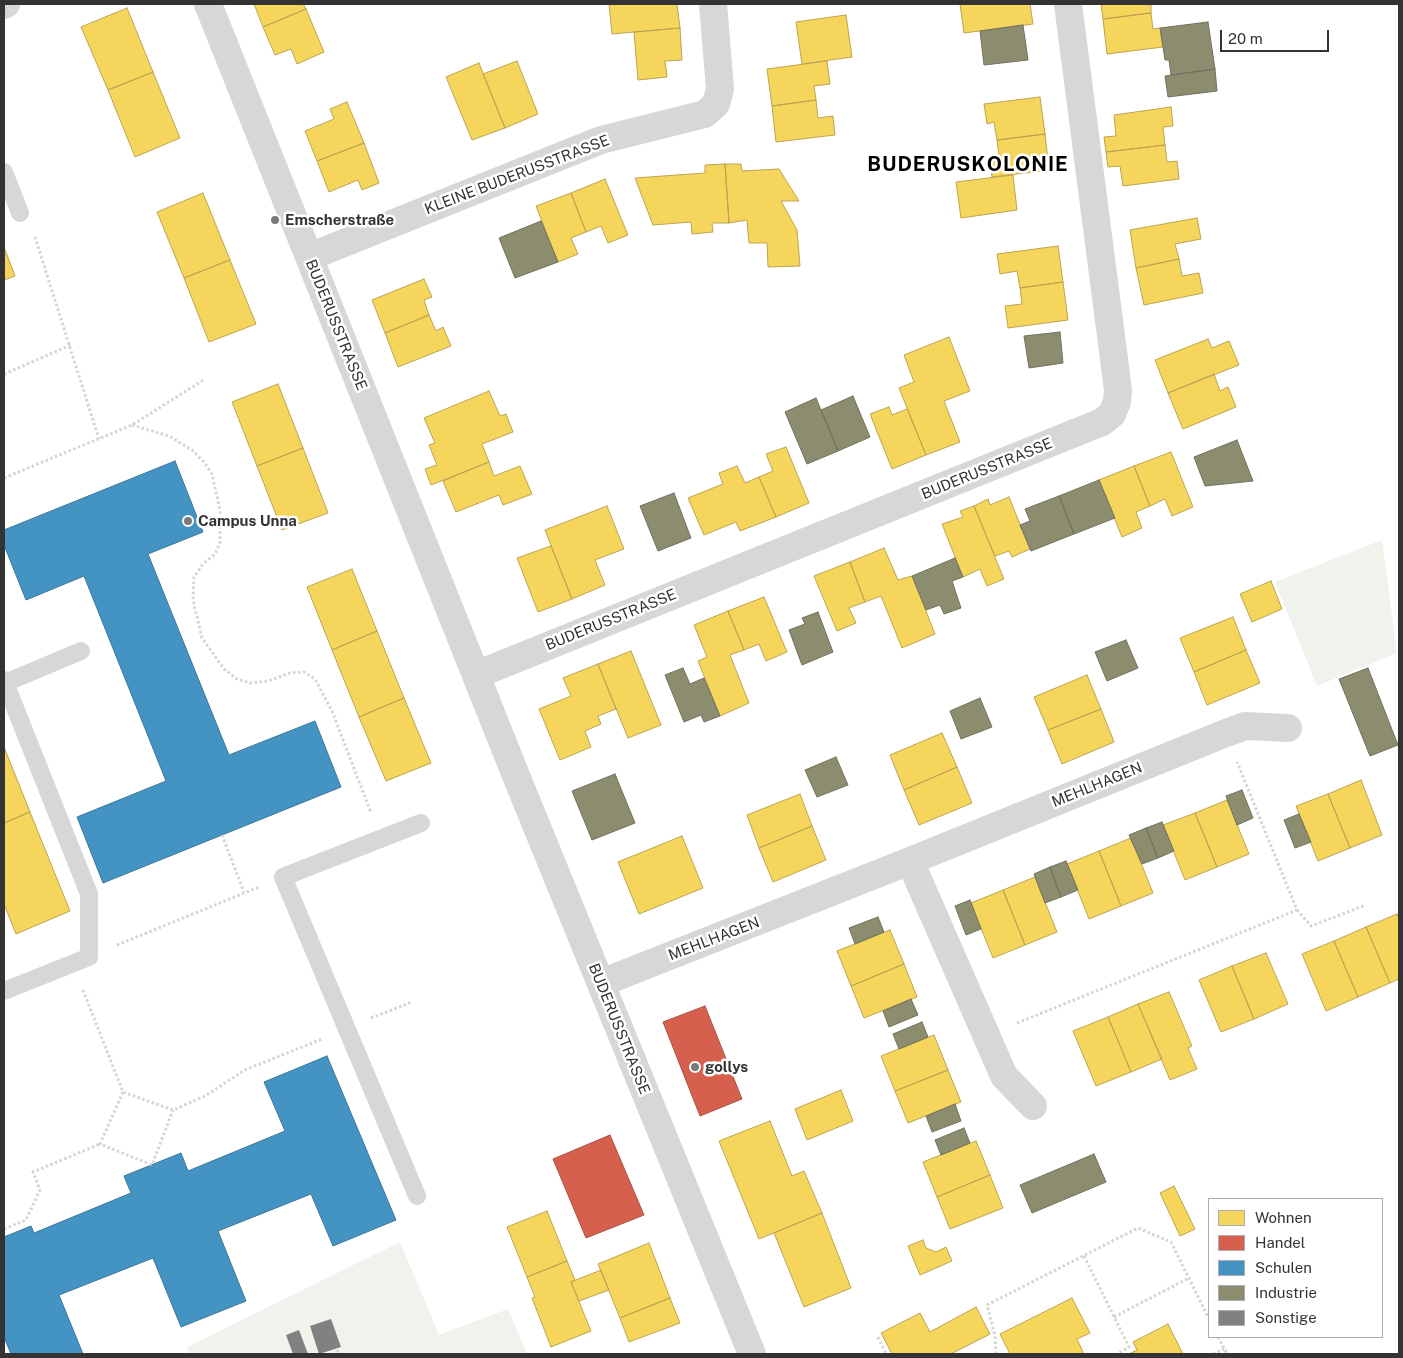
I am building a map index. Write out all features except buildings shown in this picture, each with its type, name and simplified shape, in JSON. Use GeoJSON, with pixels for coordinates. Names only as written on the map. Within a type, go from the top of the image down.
{"type":"FeatureCollection","features":[{"type":"Feature","properties":{"kind":"street","name":"BUDERUSSTRASSE"},"geometry":{"type":"LineString","coordinates":[[208,4],[748,1353]]}},
{"type":"Feature","properties":{"kind":"street","name":"KLEINE BUDERUSSTRASSE"},"geometry":{"type":"LineString","coordinates":[[309,257],[601,140],[705,114],[716,104],[720,89],[714,4]]}},
{"type":"Feature","properties":{"kind":"street","name":"BUDERUSSTRASSE"},"geometry":{"type":"LineString","coordinates":[[476,675],[1102,422],[1112,414],[1117,402],[1118,390],[1068,4]]}},
{"type":"Feature","properties":{"kind":"street","name":"MEHLHAGEN"},"geometry":{"type":"LineString","coordinates":[[601,984],[910,862],[1226,733],[1245,726],[1288,728]]}},
{"type":"Feature","properties":{"kind":"street"},"geometry":{"type":"LineString","coordinates":[[910,862],[1004,1076],[1033,1106]]}},
{"type":"Feature","properties":{"kind":"lane"},"geometry":{"type":"LineString","coordinates":[[4,172],[20,213]]}},
{"type":"Feature","properties":{"kind":"lane"},"geometry":{"type":"LineString","coordinates":[[4,991],[80,960],[89,894],[4,682],[81,651]]}},
{"type":"Feature","properties":{"kind":"lane"},"geometry":{"type":"LineString","coordinates":[[417,1196],[283,878],[421,822]]}},
{"type":"Feature","properties":{"kind":"path"},"geometry":{"type":"LineString","coordinates":[[20,213],[29,220],[99,439]]}},
{"type":"Feature","properties":{"kind":"path"},"geometry":{"type":"LineString","coordinates":[[4,374],[70,345]]}},
{"type":"Feature","properties":{"kind":"path"},"geometry":{"type":"LineString","coordinates":[[4,478],[132,425],[205,379]]}},
{"type":"Feature","properties":{"kind":"path"},"geometry":{"type":"LineString","coordinates":[[132,425],[169,436],[192,450],[204,462],[212,474],[220,510],[220,543],[215,554],[203,564],[194,577],[193,600],[202,638],[224,669],[237,679],[250,683],[290,673],[304,672],[314,679],[332,711],[380,839]]}},
{"type":"Feature","properties":{"kind":"path"},"geometry":{"type":"LineString","coordinates":[[1226,733],[1297,910],[1311,926],[1366,905]]}},
{"type":"Feature","properties":{"kind":"path"},"geometry":{"type":"LineString","coordinates":[[222,835],[244,892]]}},
{"type":"Feature","properties":{"kind":"path"},"geometry":{"type":"LineString","coordinates":[[4,1229],[26,1220],[40,1190],[34,1172],[100,1144],[123,1092],[80,960],[244,892],[283,878]]}},
{"type":"Feature","properties":{"kind":"path"},"geometry":{"type":"LineString","coordinates":[[986,1035],[1297,910]]}},
{"type":"Feature","properties":{"kind":"path"},"geometry":{"type":"LineString","coordinates":[[123,1092],[173,1110],[206,1096],[244,1070],[412,1002]]}},
{"type":"Feature","properties":{"kind":"path"},"geometry":{"type":"LineString","coordinates":[[100,1144],[152,1165],[173,1110]]}},
{"type":"Feature","properties":{"kind":"path"},"geometry":{"type":"LineString","coordinates":[[996,1354],[995,1336],[987,1305],[1138,1228],[1171,1242],[1208,1317]]}},
{"type":"Feature","properties":{"kind":"path"},"geometry":{"type":"LineString","coordinates":[[1084,1256],[1129,1347],[1117,1354]]}},
{"type":"Feature","properties":{"kind":"path"},"geometry":{"type":"LineString","coordinates":[[1114,1317],[1189,1278]]}},
{"type":"Feature","properties":{"kind":"path"},"geometry":{"type":"LineString","coordinates":[[878,1338],[886,1354]]}},
{"type":"Feature","properties":{"kind":"path"},"geometry":{"type":"LineString","coordinates":[[1218,1338],[1227,1354]]}},
{"type":"Feature","properties":{"kind":"path"},"geometry":{"type":"LineString","coordinates":[[1213,1354],[1224,1349]]}},
{"type":"Feature","properties":{"kind":"shaded area"},"geometry":{"type":"Polygon","coordinates":[[[1382,540],[1397,653],[1317,686],[1275,582],[1382,540]]]}},
{"type":"Feature","properties":{"kind":"shaded area"},"geometry":{"type":"Polygon","coordinates":[[[400,1242],[439,1335],[508,1309],[527,1354],[190,1354],[187,1347],[400,1242]]]}},
{"type":"Feature","properties":{"kind":"place","name":"Emscherstraße"},"geometry":{"type":"Point","coordinates":[275,220]}},
{"type":"Feature","properties":{"kind":"place","name":"Campus Unna"},"geometry":{"type":"Point","coordinates":[188,521]}},
{"type":"Feature","properties":{"kind":"place","name":"gollys"},"geometry":{"type":"Point","coordinates":[695,1067]}},
{"type":"Feature","properties":{"kind":"district","name":"BUDERUSKOLONIE"},"geometry":{"type":"Point","coordinates":[968,165]}}]}
